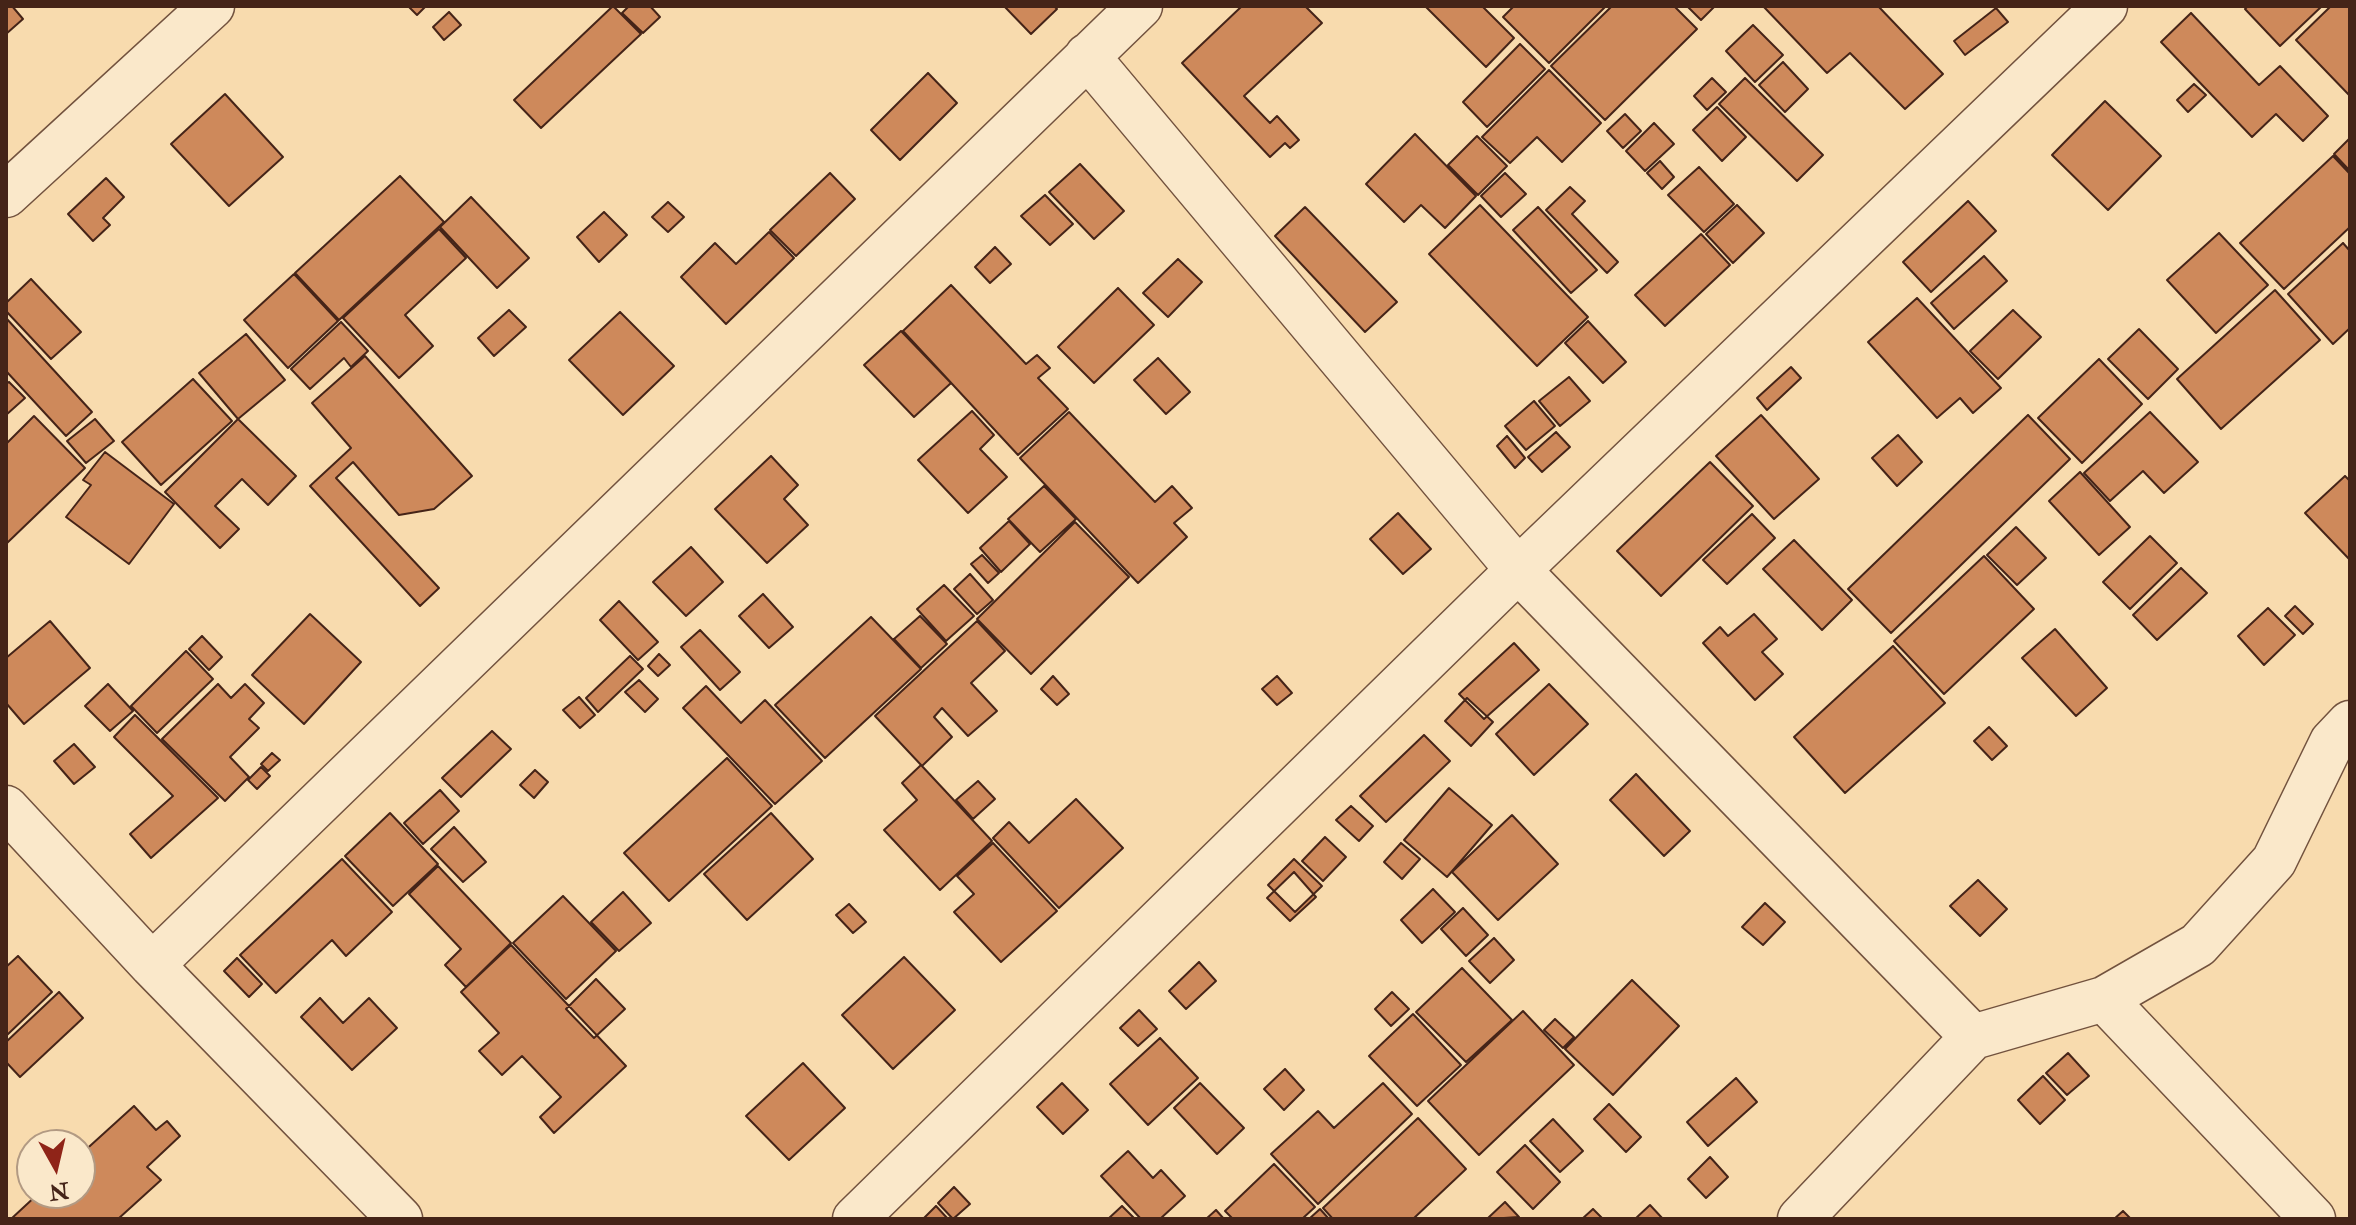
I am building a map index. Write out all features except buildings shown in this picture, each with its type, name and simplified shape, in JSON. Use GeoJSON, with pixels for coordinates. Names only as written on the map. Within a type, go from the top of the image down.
{"type":"FeatureCollection","features":[{"type":"Feature","properties":{"kind":"street"},"geometry":{"type":"LineString","coordinates":[[152,965],[1140,6]]}},
{"type":"Feature","properties":{"kind":"street"},"geometry":{"type":"LineString","coordinates":[[855,1219],[1518,570],[2105,6]]}},
{"type":"Feature","properties":{"kind":"street"},"geometry":{"type":"LineString","coordinates":[[6,195],[187,14]]}},
{"type":"Feature","properties":{"kind":"street"},"geometry":{"type":"LineString","coordinates":[[1087,56],[1518,570],[1973,1037]]}},
{"type":"Feature","properties":{"kind":"street"},"geometry":{"type":"LineString","coordinates":[[1800,1219],[1973,1037],[2104,999],[2198,945],[2274,861],[2332,742],[2350,723]]}},
{"type":"Feature","properties":{"kind":"street"},"geometry":{"type":"LineString","coordinates":[[6,808],[152,965],[400,1219]]}},
{"type":"Feature","properties":{"kind":"street"},"geometry":{"type":"LineString","coordinates":[[2104,999],[2313,1219]]}}]}
